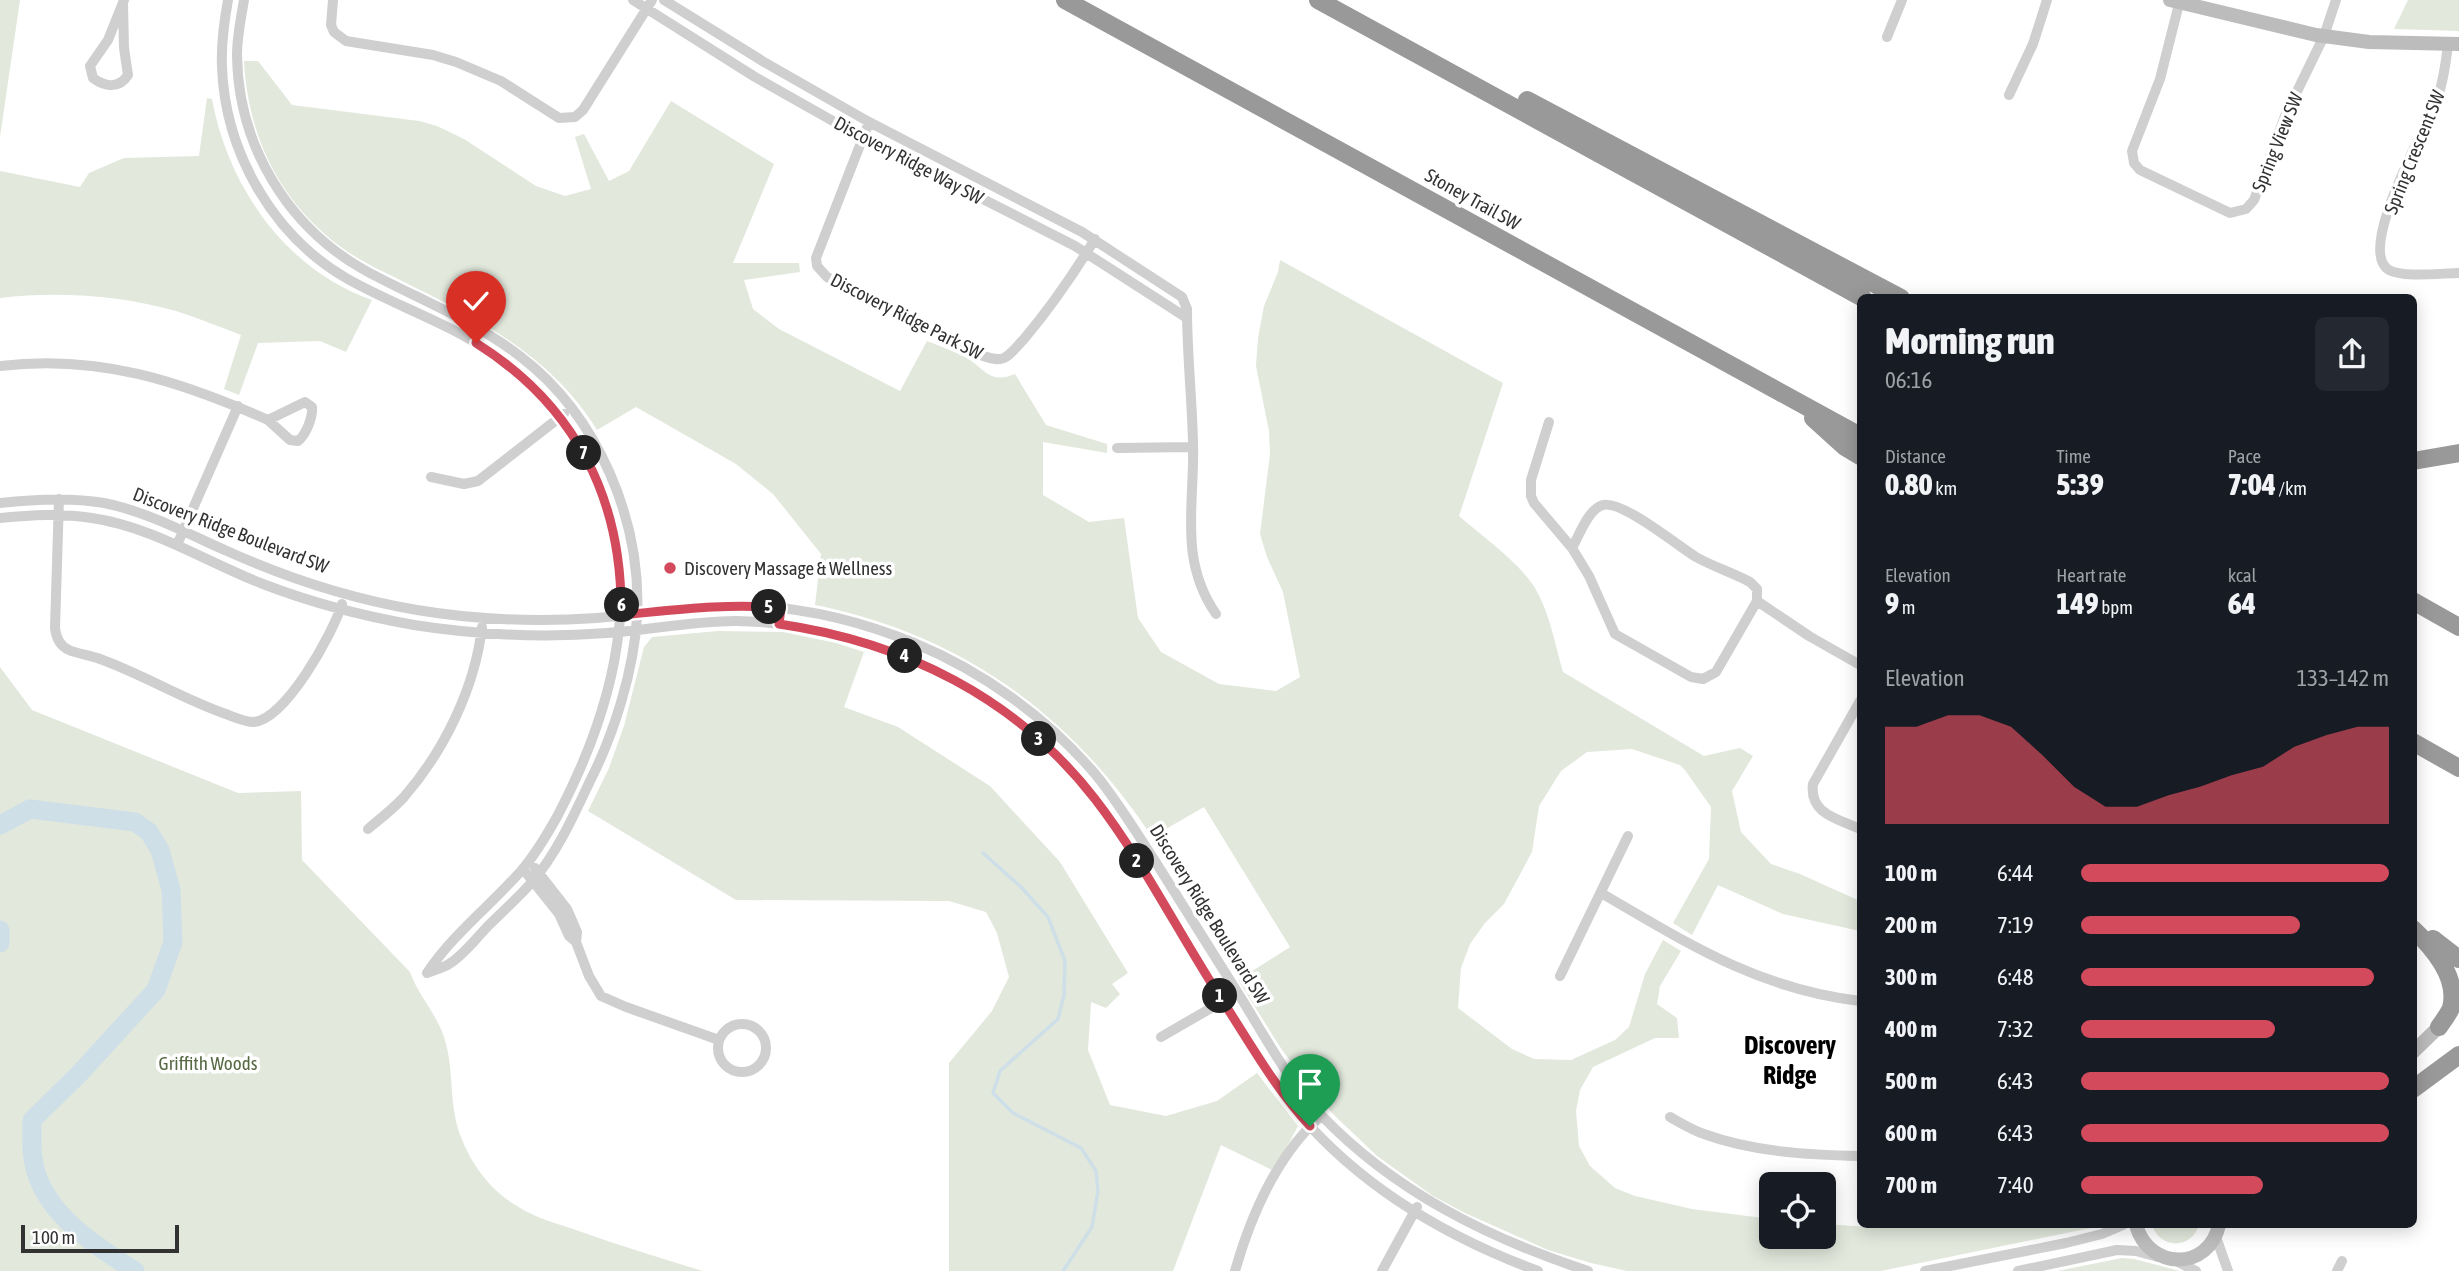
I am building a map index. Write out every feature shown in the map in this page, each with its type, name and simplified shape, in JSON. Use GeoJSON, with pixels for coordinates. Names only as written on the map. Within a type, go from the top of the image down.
{"type":"FeatureCollection","features":[{"type":"Feature","properties":{"kind":"highway","name":"Stoney Trail SW"},"geometry":{"type":"LineString","coordinates":[[1065,0],[1857,434]]}},
{"type":"Feature","properties":{"kind":"highway"},"geometry":{"type":"LineString","coordinates":[[1318,0],[1857,295]]}},
{"type":"Feature","properties":{"kind":"highway"},"geometry":{"type":"LineString","coordinates":[[1381,34],[1475,73],[1893,294]]}},
{"type":"Feature","properties":{"kind":"highway"},"geometry":{"type":"LineString","coordinates":[[1793,399],[1845,447],[1857,454]]}},
{"type":"Feature","properties":{"kind":"highway"},"geometry":{"type":"LineString","coordinates":[[2417,460],[2459,453]]}},
{"type":"Feature","properties":{"kind":"highway"},"geometry":{"type":"LineString","coordinates":[[2417,603],[2459,627]]}},
{"type":"Feature","properties":{"kind":"highway"},"geometry":{"type":"LineString","coordinates":[[2417,744],[2459,768]]}},
{"type":"Feature","properties":{"kind":"highway"},"geometry":{"type":"LineString","coordinates":[[2417,930],[2459,959]]}},
{"type":"Feature","properties":{"kind":"highway"},"geometry":{"type":"LineString","coordinates":[[2417,931],[2444,965],[2451,983],[2451,1009],[2439,1027]]}},
{"type":"Feature","properties":{"kind":"highway"},"geometry":{"type":"LineString","coordinates":[[2417,1086],[2459,1055]]}},
{"type":"Feature","properties":{"kind":"street"},"geometry":{"type":"LineString","coordinates":[[228,0],[222,44],[225,97],[237,145],[251,178],[271,209],[301,243],[328,266],[379,295],[476,343],[528,381],[560,417],[579,445],[600,485],[617,545],[622,586],[620,632],[606,702],[585,761],[556,818],[526,864],[442,950],[427,974],[450,964],[536,876],[566,830],[597,767],[620,709],[636,630],[631,543],[613,479],[590,437],[572,408],[523,358],[483,331],[350,261],[315,234],[284,201],[251,138],[240,91],[237,50],[244,0]]}},
{"type":"Feature","properties":{"kind":"street"},"geometry":{"type":"LineString","coordinates":[[333,0],[331,25],[334,32],[346,41],[432,55],[456,62],[501,81],[554,116],[566,119],[575,117],[583,110],[649,5]]}},
{"type":"Feature","properties":{"kind":"street","name":"Discovery Ridge Way SW"},"geometry":{"type":"LineString","coordinates":[[633,0],[649,5],[755,77],[863,138],[1087,253],[1187,318]]}},
{"type":"Feature","properties":{"kind":"street","name":"Discovery Ridge Way SW"},"geometry":{"type":"LineString","coordinates":[[664,0],[764,62],[869,122],[1095,239],[1177,291],[1186,304],[1187,318],[1193,447],[1190,531],[1192,555],[1198,583],[1216,614]]}},
{"type":"Feature","properties":{"kind":"street"},"geometry":{"type":"LineString","coordinates":[[1887,37],[1902,0]]}},
{"type":"Feature","properties":{"kind":"street"},"geometry":{"type":"LineString","coordinates":[[2009,95],[2033,44],[2047,0]]}},
{"type":"Feature","properties":{"kind":"street"},"geometry":{"type":"LineString","coordinates":[[2324,36],[2336,0]]}},
{"type":"Feature","properties":{"kind":"street"},"geometry":{"type":"LineString","coordinates":[[2177,1],[2201,4],[2324,36],[2369,42],[2453,44]]}},
{"type":"Feature","properties":{"kind":"street","name":"Spring View SW"},"geometry":{"type":"LineString","coordinates":[[2177,1],[2160,79],[2132,156],[2140,170],[2230,213],[2246,209],[2254,200],[2286,116],[2324,36]]}},
{"type":"Feature","properties":{"kind":"street"},"geometry":{"type":"LineString","coordinates":[[124,2],[124,48],[128,75],[120,83],[109,86],[93,78],[90,66],[108,40],[124,2]]}},
{"type":"Feature","properties":{"kind":"street","name":"Spring Crescent SW"},"geometry":{"type":"LineString","coordinates":[[2453,44],[2439,94],[2398,183],[2386,220],[2379,256],[2384,265],[2394,272],[2459,273]]}},
{"type":"Feature","properties":{"kind":"street"},"geometry":{"type":"LineString","coordinates":[[755,77],[764,62]]}},
{"type":"Feature","properties":{"kind":"street","name":"Discovery Ridge Park SW"},"geometry":{"type":"LineString","coordinates":[[869,122],[816,258],[817,266],[827,277],[873,302],[983,356],[1003,358],[1014,350],[1047,312],[1068,284],[1095,239]]}},
{"type":"Feature","properties":{"kind":"street"},"geometry":{"type":"LineString","coordinates":[[976,196],[983,181]]}},
{"type":"Feature","properties":{"kind":"street"},"geometry":{"type":"LineString","coordinates":[[379,295],[386,281]]}},
{"type":"Feature","properties":{"kind":"street"},"geometry":{"type":"LineString","coordinates":[[476,343],[483,331]]}},
{"type":"Feature","properties":{"kind":"street"},"geometry":{"type":"LineString","coordinates":[[0,366],[67,364],[133,371],[196,389],[238,406],[268,420],[290,440],[298,441],[302,438],[313,413],[312,407],[302,402],[268,420]]}},
{"type":"Feature","properties":{"kind":"street"},"geometry":{"type":"LineString","coordinates":[[177,545],[238,406]]}},
{"type":"Feature","properties":{"kind":"street"},"geometry":{"type":"LineString","coordinates":[[431,477],[464,484],[478,481],[572,408]]}},
{"type":"Feature","properties":{"kind":"street"},"geometry":{"type":"LineString","coordinates":[[1549,422],[1531,480],[1531,496],[1572,548],[1620,639],[1695,679],[1707,678],[1716,671],[1757,601],[1757,589],[1750,582],[1696,556],[1617,507],[1603,505],[1595,510],[1572,548]]}},
{"type":"Feature","properties":{"kind":"street"},"geometry":{"type":"LineString","coordinates":[[1117,447],[1193,447]]}},
{"type":"Feature","properties":{"kind":"street"},"geometry":{"type":"LineString","coordinates":[[600,485],[613,479]]}},
{"type":"Feature","properties":{"kind":"street"},"geometry":{"type":"LineString","coordinates":[[59,499],[55,628],[59,642],[69,650],[100,659],[183,697],[245,721],[263,719],[289,696],[330,636],[345,594]]}},
{"type":"Feature","properties":{"kind":"street","name":"Discovery Ridge Boulevard SW"},"geometry":{"type":"LineString","coordinates":[[0,503],[59,499],[104,503],[183,531],[284,575],[345,594],[417,610],[484,618],[549,619],[705,607],[781,608],[841,620],[886,633],[942,655],[991,684],[1051,730],[1092,770],[1125,815],[1280,1062],[1321,1115],[1382,1170],[1422,1199],[1500,1239],[1588,1271]]}},
{"type":"Feature","properties":{"kind":"street","name":"Discovery Ridge Boulevard SW"},"geometry":{"type":"LineString","coordinates":[[0,519],[59,515],[119,523],[177,545],[260,583],[341,609],[419,625],[482,633],[564,635],[620,632],[688,623],[736,621],[779,624],[861,640],[917,661],[983,696],[1048,746],[1080,780],[1118,831],[1270,1076],[1310,1126],[1365,1176],[1414,1212],[1481,1248],[1538,1271]]}},
{"type":"Feature","properties":{"kind":"street"},"geometry":{"type":"LineString","coordinates":[[1757,601],[1857,663]]}},
{"type":"Feature","properties":{"kind":"street"},"geometry":{"type":"LineString","coordinates":[[779,624],[781,608]]}},
{"type":"Feature","properties":{"kind":"street"},"geometry":{"type":"LineString","coordinates":[[368,829],[405,796],[439,746],[460,708],[476,663],[484,618]]}},
{"type":"Feature","properties":{"kind":"street"},"geometry":{"type":"LineString","coordinates":[[983,696],[991,684]]}},
{"type":"Feature","properties":{"kind":"street"},"geometry":{"type":"LineString","coordinates":[[1857,706],[1812,790],[1814,801],[1821,811],[1857,828]]}},
{"type":"Feature","properties":{"kind":"street"},"geometry":{"type":"LineString","coordinates":[[585,761],[597,767]]}},
{"type":"Feature","properties":{"kind":"street"},"geometry":{"type":"LineString","coordinates":[[1080,780],[1092,770]]}},
{"type":"Feature","properties":{"kind":"street"},"geometry":{"type":"LineString","coordinates":[[1560,976],[1628,836]]}},
{"type":"Feature","properties":{"kind":"street"},"geometry":{"type":"LineString","coordinates":[[526,864],[567,909],[577,932],[576,942],[589,976],[601,996],[719,1040]]}},
{"type":"Feature","properties":{"kind":"street"},"geometry":{"type":"LineString","coordinates":[[1149,881],[1162,873]]}},
{"type":"Feature","properties":{"kind":"street"},"geometry":{"type":"LineString","coordinates":[[1601,893],[1698,950],[1736,968],[1811,993],[1857,1001]]}},
{"type":"Feature","properties":{"kind":"street"},"geometry":{"type":"LineString","coordinates":[[1161,1037],[1237,993]]}},
{"type":"Feature","properties":{"kind":"street"},"geometry":{"type":"LineString","coordinates":[[2417,1048],[2459,1009]]}},
{"type":"Feature","properties":{"kind":"street"},"geometry":{"type":"LineString","coordinates":[[735,1025],[749,1025],[761,1033],[765,1054],[757,1067],[742,1072],[734,1071],[728,1068],[719,1055],[719,1040],[723,1033],[735,1025]]}},
{"type":"Feature","properties":{"kind":"street"},"geometry":{"type":"LineString","coordinates":[[2417,1085],[2459,1046]]}},
{"type":"Feature","properties":{"kind":"street"},"geometry":{"type":"LineString","coordinates":[[1235,1271],[1246,1238],[1288,1151],[1321,1115]]}},
{"type":"Feature","properties":{"kind":"street"},"geometry":{"type":"LineString","coordinates":[[1670,1117],[1701,1133],[1724,1140],[1789,1151],[1857,1156]]}},
{"type":"Feature","properties":{"kind":"street"},"geometry":{"type":"LineString","coordinates":[[1382,1271],[1422,1199]]}},
{"type":"Feature","properties":{"kind":"street"},"geometry":{"type":"LineString","coordinates":[[1925,1271],[2066,1243],[2116,1228]]}},
{"type":"Feature","properties":{"kind":"street"},"geometry":{"type":"LineString","coordinates":[[2137,1228],[2141,1240],[2150,1251],[2196,1271]]}},
{"type":"Feature","properties":{"kind":"street"},"geometry":{"type":"LineString","coordinates":[[2018,1271],[2117,1250],[2136,1251],[2169,1260],[2199,1255],[2219,1230]]}},
{"type":"Feature","properties":{"kind":"street"},"geometry":{"type":"LineString","coordinates":[[2219,1230],[2228,1271]]}},
{"type":"Feature","properties":{"kind":"green space"},"geometry":{"type":"Polygon","coordinates":[[[0,0],[20,0],[0,137],[0,0]]]}},
{"type":"Feature","properties":{"kind":"green space"},"geometry":{"type":"Polygon","coordinates":[[[2408,0],[2459,0],[2459,31],[2394,29],[2408,0]]]}},
{"type":"Feature","properties":{"kind":"green space"},"geometry":{"type":"Polygon","coordinates":[[[244,61],[258,61],[292,105],[419,121],[437,126],[464,139],[536,186],[565,196],[591,189],[575,137],[584,134],[609,181],[629,171],[671,101],[774,164],[733,263],[799,263],[800,272],[744,280],[753,309],[779,329],[900,391],[927,341],[965,357],[993,376],[999,378],[1015,374],[1046,425],[1107,444],[1107,453],[1043,442],[1043,495],[1089,522],[1124,518],[1138,618],[1161,652],[1219,684],[1276,691],[1300,677],[1283,592],[1260,534],[1270,454],[1269,431],[1256,366],[1258,338],[1264,306],[1280,260],[1503,383],[1459,516],[1510,559],[1535,588],[1548,618],[1563,672],[1704,756],[1740,748],[1753,756],[1732,791],[1741,832],[1771,864],[1857,900],[1857,930],[1783,914],[1718,885],[1692,935],[1673,923],[1709,859],[1711,807],[1680,765],[1632,749],[1587,752],[1561,771],[1539,806],[1532,852],[1504,904],[1485,923],[1470,944],[1461,968],[1458,1008],[1512,1049],[1534,1059],[1571,1060],[1615,1040],[1629,1027],[1645,974],[1663,940],[1681,951],[1660,986],[1657,1004],[1677,1018],[1679,1038],[1655,1038],[1593,1067],[1580,1090],[1576,1111],[1579,1146],[1590,1166],[1615,1188],[1635,1196],[1692,1209],[1759,1217],[1759,1249],[1836,1249],[1836,1225],[1857,1228],[2090,1228],[1881,1271],[1627,1271],[1548,1250],[1433,1196],[1377,1156],[1335,1116],[1282,1050],[1238,980],[1290,947],[1204,807],[1152,837],[1086,753],[1048,717],[1007,686],[964,659],[917,636],[868,618],[815,605],[821,554],[773,494],[736,464],[636,407],[597,430],[561,384],[517,346],[468,315],[368,264],[341,247],[319,229],[285,188],[271,166],[252,116],[244,61]]]}},
{"type":"Feature","properties":{"kind":"green space"},"geometry":{"type":"Polygon","coordinates":[[[207,98],[212,99],[220,132],[232,163],[247,193],[266,221],[288,246],[313,268],[341,286],[372,300],[346,352],[320,341],[258,343],[239,395],[224,389],[241,335],[176,311],[133,301],[66,295],[0,298],[0,171],[80,187],[89,173],[124,158],[199,156],[207,98]]]}},
{"type":"Feature","properties":{"kind":"green space"},"geometry":{"type":"Polygon","coordinates":[[[718,631],[783,632],[864,652],[844,707],[898,727],[990,786],[1060,862],[1128,973],[1112,984],[1120,994],[1106,1008],[1091,1002],[1088,1050],[1110,1105],[1166,1116],[1217,1101],[1257,1073],[1298,1126],[1274,1171],[1221,1145],[1173,1271],[949,1271],[949,1063],[992,1011],[1009,977],[997,933],[986,912],[949,901],[736,900],[588,811],[609,768],[624,726],[644,647],[652,637],[718,631]]]}},
{"type":"Feature","properties":{"kind":"green space","name":"Griffith Woods"},"geometry":{"type":"Polygon","coordinates":[[[0,667],[32,710],[238,793],[301,791],[302,860],[410,972],[444,1037],[457,1125],[465,1147],[483,1176],[508,1200],[538,1217],[703,1271],[0,1271],[0,667]]]}},
{"type":"Feature","properties":{"kind":"green space"},"geometry":{"type":"Polygon","coordinates":[[[2154,1228],[2198,1228],[2189,1239],[2176,1243],[2162,1239],[2154,1228]]]}},
{"type":"Feature","properties":{"kind":"green space"},"geometry":{"type":"Polygon","coordinates":[[[2122,1258],[2180,1271],[2057,1271],[2122,1258]]]}},
{"type":"Feature","properties":{"kind":"waterway"},"geometry":{"type":"LineString","coordinates":[[0,825],[30,809],[135,822],[149,832],[160,850],[171,890],[173,942],[156,990],[79,1074],[32,1120],[33,1158],[46,1195],[71,1225],[135,1271]]}},
{"type":"Feature","properties":{"kind":"waterway"},"geometry":{"type":"LineString","coordinates":[[983,853],[1021,887],[1048,917],[1065,961],[1064,995],[1058,1019],[1000,1071],[993,1093],[1013,1113],[1081,1148],[1096,1171],[1098,1191],[1092,1227],[1063,1271]]}},
{"type":"Feature","properties":{"kind":"waterway"},"geometry":{"type":"LineString","coordinates":[[0,930],[0,943]]}},
{"type":"Feature","properties":{"kind":"place","name":"Discovery Massage & Wellness"},"geometry":{"type":"Point","coordinates":[670,568]}},
{"type":"Feature","properties":{"kind":"district","name":"Discovery Ridge"},"geometry":{"type":"Point","coordinates":[1790,1060]}},
{"type":"Feature","properties":{"kind":"route"},"geometry":{"type":"LineString","coordinates":[[476,343],[493,353],[535,387],[560,417],[591,465],[610,514],[617,545],[622,586],[621,615],[685,607],[781,608],[779,624],[861,640],[917,661],[983,696],[1021,724],[1048,746],[1095,799],[1118,831],[1204,974],[1270,1076],[1310,1126]]}}]}
